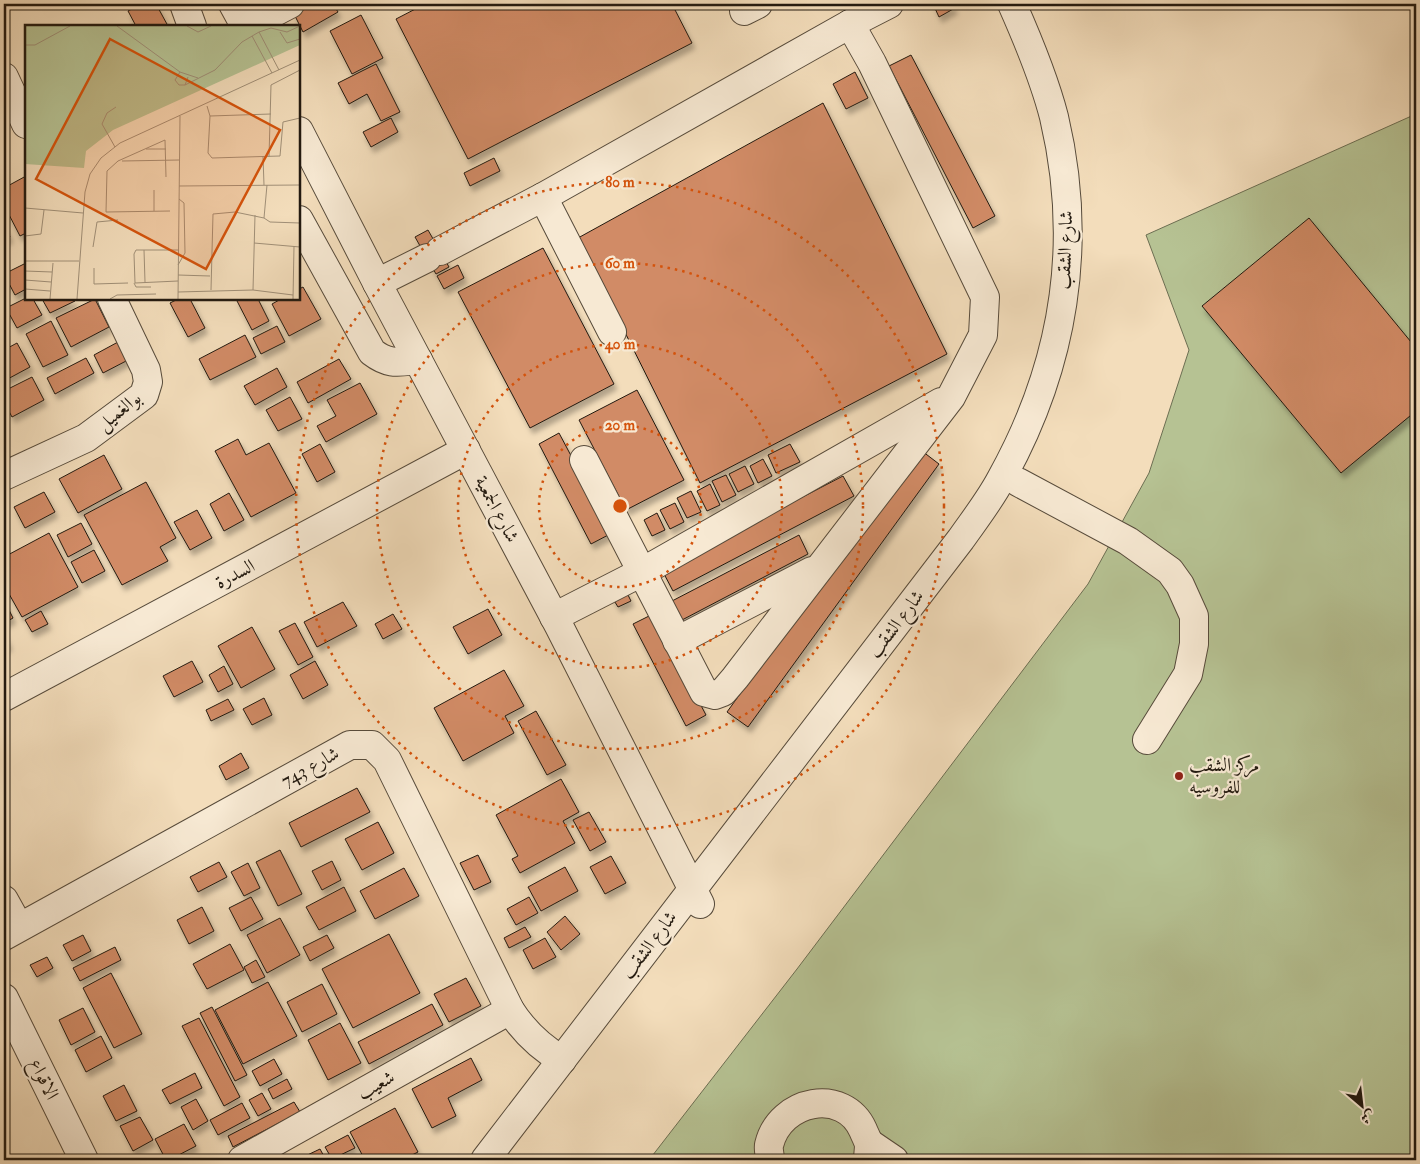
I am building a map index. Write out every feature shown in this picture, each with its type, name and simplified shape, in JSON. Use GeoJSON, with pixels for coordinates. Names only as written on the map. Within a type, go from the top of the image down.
{"type":"FeatureCollection","features":[{"type":"Feature","properties":{"kind":"street"},"geometry":{"type":"LineString","coordinates":[[184,4],[192,25]]}},
{"type":"Feature","properties":{"kind":"street"},"geometry":{"type":"LineString","coordinates":[[233,4],[246,25]]}},
{"type":"Feature","properties":{"kind":"street"},"geometry":{"type":"LineString","coordinates":[[249,25],[290,4]]}},
{"type":"Feature","properties":{"kind":"street"},"geometry":{"type":"LineString","coordinates":[[377,283],[543,197],[850,24],[889,4]]}},
{"type":"Feature","properties":{"kind":"street","name":"شارع الشقب"},"geometry":{"type":"LineString","coordinates":[[792,773],[982,510],[1017,450],[1046,377],[1061,318],[1066,283],[1068,216],[1065,183],[1054,116],[1033,53],[1012,4]]}},
{"type":"Feature","properties":{"kind":"street","name":"شارع الشقب"},"geometry":{"type":"LineString","coordinates":[[485,1160],[562,1060],[696,897],[792,773],[974,548],[995,520],[1032,457],[1059,390],[1069,355],[1081,293],[1084,250],[1081,181],[1069,113],[1048,46],[1030,4]]}},
{"type":"Feature","properties":{"kind":"street"},"geometry":{"type":"LineString","coordinates":[[584,460],[704,692],[715,695],[723,692],[735,678],[950,397],[983,335],[985,297],[872,63],[850,24]]}},
{"type":"Feature","properties":{"kind":"street"},"geometry":{"type":"LineString","coordinates":[[4,77],[25,122]]}},
{"type":"Feature","properties":{"kind":"street","name":"شارع الجمعية"},"geometry":{"type":"LineString","coordinates":[[300,133],[377,283],[554,617],[696,897]]}},
{"type":"Feature","properties":{"kind":"street"},"geometry":{"type":"LineString","coordinates":[[543,197],[612,332]]}},
{"type":"Feature","properties":{"kind":"street"},"geometry":{"type":"LineString","coordinates":[[300,222],[372,352],[383,360],[393,362],[418,360]]}},
{"type":"Feature","properties":{"kind":"street","name":"بوالغميل"},"geometry":{"type":"LineString","coordinates":[[4,476],[86,438],[144,395],[148,382],[146,370],[112,300]]}},
{"type":"Feature","properties":{"kind":"street"},"geometry":{"type":"LineString","coordinates":[[554,617],[642,572],[950,397]]}},
{"type":"Feature","properties":{"kind":"street","name":"السدرة"},"geometry":{"type":"LineString","coordinates":[[4,697],[466,450]]}},
{"type":"Feature","properties":{"kind":"street"},"geometry":{"type":"LineString","coordinates":[[1018,482],[1128,541],[1170,571],[1180,585],[1194,616],[1194,644],[1188,674],[1147,740]]}},
{"type":"Feature","properties":{"kind":"street"},"geometry":{"type":"LineString","coordinates":[[677,641],[820,567]]}},
{"type":"Feature","properties":{"kind":"street","name":"شارع 743"},"geometry":{"type":"LineString","coordinates":[[11,931],[350,745],[372,745],[387,760],[510,1010],[532,1039],[562,1060]]}},
{"type":"Feature","properties":{"kind":"street","name":"شارع الشقب"},"geometry":{"type":"LineString","coordinates":[[508,1160],[696,897]]}},
{"type":"Feature","properties":{"kind":"street"},"geometry":{"type":"LineString","coordinates":[[4,900],[11,931]]}},
{"type":"Feature","properties":{"kind":"street","name":"الاقواع"},"geometry":{"type":"LineString","coordinates":[[4,998],[84,1160]]}},
{"type":"Feature","properties":{"kind":"street","name":"شعيب"},"geometry":{"type":"LineString","coordinates":[[242,1160],[510,1010]]}},
{"type":"Feature","properties":{"kind":"street"},"geometry":{"type":"LineString","coordinates":[[750,1160],[778,1124],[795,1108],[818,1102],[841,1107],[859,1122],[868,1152],[894,1160]]}},
{"type":"Feature","properties":{"kind":"street"},"geometry":{"type":"LineString","coordinates":[[770,1160],[769,1146],[778,1124]]}},
{"type":"Feature","properties":{"kind":"green space","name":"مركز الشقب للفروسيه"},"geometry":{"type":"Polygon","coordinates":[[[1416,114],[1416,1160],[649,1160],[797,969],[1088,584],[1149,473],[1189,350],[1146,235],[1416,114]]]}},
{"type":"Feature","properties":{"kind":"building"},"geometry":{"type":"Polygon","coordinates":[[[141,4],[156,4],[167,25],[135,25],[128,11],[141,4]]]}},
{"type":"Feature","properties":{"kind":"building"},"geometry":{"type":"Polygon","coordinates":[[[313,4],[333,4],[338,12],[303,32],[294,14],[313,4]]]}},
{"type":"Feature","properties":{"kind":"building"},"geometry":{"type":"Polygon","coordinates":[[[425,4],[672,4],[692,43],[468,159],[396,19],[425,4]]]}},
{"type":"Feature","properties":{"kind":"building"},"geometry":{"type":"Polygon","coordinates":[[[933,4],[952,4],[955,8],[939,17],[933,4]]]}},
{"type":"Feature","properties":{"kind":"building"},"geometry":{"type":"Polygon","coordinates":[[[361,15],[383,58],[352,74],[330,31],[361,15]]]}},
{"type":"Feature","properties":{"kind":"building"},"geometry":{"type":"Polygon","coordinates":[[[911,55],[995,216],[973,228],[889,66],[911,55]]]}},
{"type":"Feature","properties":{"kind":"building"},"geometry":{"type":"Polygon","coordinates":[[[376,64],[400,112],[381,121],[367,94],[349,104],[338,83],[376,64]]]}},
{"type":"Feature","properties":{"kind":"building"},"geometry":{"type":"Polygon","coordinates":[[[855,72],[868,98],[846,109],[833,84],[855,72]]]}},
{"type":"Feature","properties":{"kind":"building"},"geometry":{"type":"Polygon","coordinates":[[[823,103],[947,354],[700,483],[578,238],[823,103]]]}},
{"type":"Feature","properties":{"kind":"building"},"geometry":{"type":"Polygon","coordinates":[[[391,118],[398,132],[371,147],[363,132],[391,118]]]}},
{"type":"Feature","properties":{"kind":"building"},"geometry":{"type":"Polygon","coordinates":[[[494,158],[500,171],[470,186],[464,173],[494,158]]]}},
{"type":"Feature","properties":{"kind":"building"},"geometry":{"type":"Polygon","coordinates":[[[25,177],[25,234],[20,236],[4,205],[4,188],[25,177]]]}},
{"type":"Feature","properties":{"kind":"building"},"geometry":{"type":"Polygon","coordinates":[[[1309,218],[1416,348],[1416,411],[1341,473],[1202,306],[1309,218]]]}},
{"type":"Feature","properties":{"kind":"building"},"geometry":{"type":"Polygon","coordinates":[[[4,226],[10,237],[4,241],[4,226]]]}},
{"type":"Feature","properties":{"kind":"building"},"geometry":{"type":"Polygon","coordinates":[[[428,230],[449,267],[436,274],[415,237],[428,230]]]}},
{"type":"Feature","properties":{"kind":"building"},"geometry":{"type":"Polygon","coordinates":[[[543,248],[614,384],[530,428],[458,292],[543,248]]]}},
{"type":"Feature","properties":{"kind":"building"},"geometry":{"type":"Polygon","coordinates":[[[25,264],[25,290],[15,295],[4,274],[25,264]]]}},
{"type":"Feature","properties":{"kind":"building"},"geometry":{"type":"Polygon","coordinates":[[[458,265],[464,278],[444,289],[437,276],[458,265]]]}},
{"type":"Feature","properties":{"kind":"building"},"geometry":{"type":"Polygon","coordinates":[[[303,287],[321,319],[289,336],[272,304],[279,300],[300,300],[300,288],[303,287]]]}},
{"type":"Feature","properties":{"kind":"building"},"geometry":{"type":"Polygon","coordinates":[[[25,298],[34,300],[42,315],[17,328],[6,308],[25,298]]]}},
{"type":"Feature","properties":{"kind":"building"},"geometry":{"type":"Polygon","coordinates":[[[43,300],[75,301],[50,313],[43,300]]]}},
{"type":"Feature","properties":{"kind":"building"},"geometry":{"type":"Polygon","coordinates":[[[96,300],[109,327],[71,347],[56,318],[96,300]]]}},
{"type":"Feature","properties":{"kind":"building"},"geometry":{"type":"Polygon","coordinates":[[[176,300],[191,300],[205,328],[188,337],[170,303],[176,300]]]}},
{"type":"Feature","properties":{"kind":"building"},"geometry":{"type":"Polygon","coordinates":[[[237,300],[258,300],[269,321],[252,330],[237,300]]]}},
{"type":"Feature","properties":{"kind":"building"},"geometry":{"type":"Polygon","coordinates":[[[51,321],[68,355],[43,367],[26,334],[51,321]]]}},
{"type":"Feature","properties":{"kind":"building"},"geometry":{"type":"Polygon","coordinates":[[[277,326],[285,342],[261,354],[253,338],[277,326]]]}},
{"type":"Feature","properties":{"kind":"building"},"geometry":{"type":"Polygon","coordinates":[[[245,335],[256,357],[210,380],[199,359],[245,335]]]}},
{"type":"Feature","properties":{"kind":"building"},"geometry":{"type":"Polygon","coordinates":[[[118,342],[128,360],[103,373],[94,355],[118,342]]]}},
{"type":"Feature","properties":{"kind":"building"},"geometry":{"type":"Polygon","coordinates":[[[17,343],[30,367],[4,381],[4,350],[17,343]]]}},
{"type":"Feature","properties":{"kind":"building"},"geometry":{"type":"Polygon","coordinates":[[[86,358],[94,373],[55,394],[47,378],[86,358]]]}},
{"type":"Feature","properties":{"kind":"building"},"geometry":{"type":"Polygon","coordinates":[[[339,359],[351,379],[308,403],[297,382],[339,359]]]}},
{"type":"Feature","properties":{"kind":"building"},"geometry":{"type":"Polygon","coordinates":[[[277,368],[287,387],[255,405],[244,386],[277,368]]]}},
{"type":"Feature","properties":{"kind":"building"},"geometry":{"type":"Polygon","coordinates":[[[32,377],[44,400],[12,417],[4,402],[4,391],[32,377]]]}},
{"type":"Feature","properties":{"kind":"building"},"geometry":{"type":"Polygon","coordinates":[[[360,383],[377,414],[326,442],[317,426],[336,416],[327,400],[360,383]]]}},
{"type":"Feature","properties":{"kind":"building"},"geometry":{"type":"Polygon","coordinates":[[[637,390],[684,480],[626,510],[579,420],[637,390]]]}},
{"type":"Feature","properties":{"kind":"building"},"geometry":{"type":"Polygon","coordinates":[[[290,397],[302,419],[278,431],[266,410],[290,397]]]}},
{"type":"Feature","properties":{"kind":"building"},"geometry":{"type":"Polygon","coordinates":[[[559,433],[612,533],[591,544],[539,444],[559,433]]]}},
{"type":"Feature","properties":{"kind":"building"},"geometry":{"type":"Polygon","coordinates":[[[238,439],[246,455],[269,443],[296,493],[251,517],[215,451],[238,439]]]}},
{"type":"Feature","properties":{"kind":"building"},"geometry":{"type":"Polygon","coordinates":[[[320,444],[335,472],[317,482],[302,454],[320,444]]]}},
{"type":"Feature","properties":{"kind":"building"},"geometry":{"type":"Polygon","coordinates":[[[790,444],[800,462],[776,473],[768,455],[790,444]]]}},
{"type":"Feature","properties":{"kind":"building"},"geometry":{"type":"Polygon","coordinates":[[[918,448],[939,464],[748,727],[727,712],[918,448]]]}},
{"type":"Feature","properties":{"kind":"building"},"geometry":{"type":"Polygon","coordinates":[[[104,455],[122,489],[78,513],[59,479],[104,455]]]}},
{"type":"Feature","properties":{"kind":"building"},"geometry":{"type":"Polygon","coordinates":[[[763,459],[772,476],[758,483],[750,466],[763,459]]]}},
{"type":"Feature","properties":{"kind":"building"},"geometry":{"type":"Polygon","coordinates":[[[745,466],[754,484],[738,492],[729,474],[745,466]]]}},
{"type":"Feature","properties":{"kind":"building"},"geometry":{"type":"Polygon","coordinates":[[[726,475],[736,495],[722,502],[712,481],[726,475]]]}},
{"type":"Feature","properties":{"kind":"building"},"geometry":{"type":"Polygon","coordinates":[[[843,476],[854,496],[673,591],[662,570],[843,476]]]}},
{"type":"Feature","properties":{"kind":"building"},"geometry":{"type":"Polygon","coordinates":[[[146,482],[176,538],[160,547],[168,561],[122,585],[84,515],[146,482]]]}},
{"type":"Feature","properties":{"kind":"building"},"geometry":{"type":"Polygon","coordinates":[[[710,484],[720,505],[707,511],[697,491],[710,484]]]}},
{"type":"Feature","properties":{"kind":"building"},"geometry":{"type":"Polygon","coordinates":[[[691,491],[701,512],[687,518],[677,498],[691,491]]]}},
{"type":"Feature","properties":{"kind":"building"},"geometry":{"type":"Polygon","coordinates":[[[44,492],[55,512],[25,528],[14,507],[44,492]]]}},
{"type":"Feature","properties":{"kind":"building"},"geometry":{"type":"Polygon","coordinates":[[[229,493],[244,520],[224,531],[210,504],[229,493]]]}},
{"type":"Feature","properties":{"kind":"building"},"geometry":{"type":"Polygon","coordinates":[[[675,503],[684,522],[670,529],[660,510],[675,503]]]}},
{"type":"Feature","properties":{"kind":"building"},"geometry":{"type":"Polygon","coordinates":[[[197,510],[212,538],[190,550],[174,522],[197,510]]]}},
{"type":"Feature","properties":{"kind":"building"},"geometry":{"type":"Polygon","coordinates":[[[657,513],[665,530],[652,536],[644,520],[657,513]]]}},
{"type":"Feature","properties":{"kind":"building"},"geometry":{"type":"Polygon","coordinates":[[[81,523],[92,544],[68,557],[57,535],[81,523]]]}},
{"type":"Feature","properties":{"kind":"building"},"geometry":{"type":"Polygon","coordinates":[[[49,533],[78,587],[22,617],[4,585],[4,557],[49,533]]]}},
{"type":"Feature","properties":{"kind":"building"},"geometry":{"type":"Polygon","coordinates":[[[799,535],[808,554],[682,620],[672,601],[799,535]]]}},
{"type":"Feature","properties":{"kind":"building"},"geometry":{"type":"Polygon","coordinates":[[[94,550],[105,571],[82,583],[71,562],[94,550]]]}},
{"type":"Feature","properties":{"kind":"building"},"geometry":{"type":"Polygon","coordinates":[[[624,587],[631,601],[618,607],[610,594],[624,587]]]}},
{"type":"Feature","properties":{"kind":"building"},"geometry":{"type":"Polygon","coordinates":[[[4,600],[13,618],[4,623],[4,600]]]}},
{"type":"Feature","properties":{"kind":"building"},"geometry":{"type":"Polygon","coordinates":[[[343,602],[357,626],[317,647],[304,622],[343,602]]]}},
{"type":"Feature","properties":{"kind":"building"},"geometry":{"type":"Polygon","coordinates":[[[488,609],[502,635],[468,654],[453,627],[488,609]]]}},
{"type":"Feature","properties":{"kind":"building"},"geometry":{"type":"Polygon","coordinates":[[[41,611],[48,624],[32,632],[25,620],[41,611]]]}},
{"type":"Feature","properties":{"kind":"building"},"geometry":{"type":"Polygon","coordinates":[[[393,614],[402,629],[383,639],[375,624],[393,614]]]}},
{"type":"Feature","properties":{"kind":"building"},"geometry":{"type":"Polygon","coordinates":[[[653,614],[706,715],[686,726],[633,624],[653,614]]]}},
{"type":"Feature","properties":{"kind":"building"},"geometry":{"type":"Polygon","coordinates":[[[295,623],[313,657],[298,665],[279,631],[295,623]]]}},
{"type":"Feature","properties":{"kind":"building"},"geometry":{"type":"Polygon","coordinates":[[[252,627],[275,669],[241,688],[218,646],[252,627]]]}},
{"type":"Feature","properties":{"kind":"building"},"geometry":{"type":"Polygon","coordinates":[[[4,634],[9,645],[4,648],[4,634]]]}},
{"type":"Feature","properties":{"kind":"building"},"geometry":{"type":"Polygon","coordinates":[[[192,661],[203,682],[174,697],[163,676],[192,661]]]}},
{"type":"Feature","properties":{"kind":"building"},"geometry":{"type":"Polygon","coordinates":[[[315,661],[328,685],[303,699],[290,675],[315,661]]]}},
{"type":"Feature","properties":{"kind":"building"},"geometry":{"type":"Polygon","coordinates":[[[224,666],[233,684],[218,692],[209,675],[224,666]]]}},
{"type":"Feature","properties":{"kind":"building"},"geometry":{"type":"Polygon","coordinates":[[[504,670],[524,706],[505,716],[514,733],[463,761],[434,708],[504,670]]]}},
{"type":"Feature","properties":{"kind":"building"},"geometry":{"type":"Polygon","coordinates":[[[264,698],[272,715],[252,725],[243,709],[264,698]]]}},
{"type":"Feature","properties":{"kind":"building"},"geometry":{"type":"Polygon","coordinates":[[[228,699],[234,710],[211,721],[206,710],[228,699]]]}},
{"type":"Feature","properties":{"kind":"building"},"geometry":{"type":"Polygon","coordinates":[[[536,711],[566,765],[547,775],[518,721],[536,711]]]}},
{"type":"Feature","properties":{"kind":"building"},"geometry":{"type":"Polygon","coordinates":[[[241,753],[249,768],[226,780],[219,766],[241,753]]]}},
{"type":"Feature","properties":{"kind":"building"},"geometry":{"type":"Polygon","coordinates":[[[561,779],[579,812],[563,821],[575,843],[520,873],[512,859],[518,856],[496,815],[561,779]]]}},
{"type":"Feature","properties":{"kind":"building"},"geometry":{"type":"Polygon","coordinates":[[[357,788],[370,812],[301,847],[289,823],[357,788]]]}},
{"type":"Feature","properties":{"kind":"building"},"geometry":{"type":"Polygon","coordinates":[[[589,812],[606,842],[590,851],[573,820],[589,812]]]}},
{"type":"Feature","properties":{"kind":"building"},"geometry":{"type":"Polygon","coordinates":[[[378,822],[394,853],[362,870],[345,839],[378,822]]]}},
{"type":"Feature","properties":{"kind":"building"},"geometry":{"type":"Polygon","coordinates":[[[280,850],[302,894],[278,906],[256,862],[280,850]]]}},
{"type":"Feature","properties":{"kind":"building"},"geometry":{"type":"Polygon","coordinates":[[[478,855],[491,882],[474,890],[460,863],[478,855]]]}},
{"type":"Feature","properties":{"kind":"building"},"geometry":{"type":"Polygon","coordinates":[[[611,856],[626,883],[605,894],[590,867],[611,856]]]}},
{"type":"Feature","properties":{"kind":"building"},"geometry":{"type":"Polygon","coordinates":[[[332,861],[341,880],[322,890],[312,871],[332,861]]]}},
{"type":"Feature","properties":{"kind":"building"},"geometry":{"type":"Polygon","coordinates":[[[219,862],[227,877],[198,892],[190,877],[219,862]]]}},
{"type":"Feature","properties":{"kind":"building"},"geometry":{"type":"Polygon","coordinates":[[[248,863],[260,888],[244,896],[231,872],[248,863]]]}},
{"type":"Feature","properties":{"kind":"building"},"geometry":{"type":"Polygon","coordinates":[[[565,867],[578,891],[541,911],[528,887],[565,867]]]}},
{"type":"Feature","properties":{"kind":"building"},"geometry":{"type":"Polygon","coordinates":[[[404,868],[419,896],[375,919],[360,891],[404,868]]]}},
{"type":"Feature","properties":{"kind":"building"},"geometry":{"type":"Polygon","coordinates":[[[344,887],[356,911],[319,930],[306,907],[344,887]]]}},
{"type":"Feature","properties":{"kind":"building"},"geometry":{"type":"Polygon","coordinates":[[[251,897],[263,919],[241,931],[229,908],[251,897]]]}},
{"type":"Feature","properties":{"kind":"building"},"geometry":{"type":"Polygon","coordinates":[[[529,897],[538,913],[516,925],[507,909],[529,897]]]}},
{"type":"Feature","properties":{"kind":"building"},"geometry":{"type":"Polygon","coordinates":[[[202,907],[214,931],[189,944],[177,920],[202,907]]]}},
{"type":"Feature","properties":{"kind":"building"},"geometry":{"type":"Polygon","coordinates":[[[565,916],[580,934],[561,950],[547,932],[565,916]]]}},
{"type":"Feature","properties":{"kind":"building"},"geometry":{"type":"Polygon","coordinates":[[[280,918],[300,955],[267,973],[247,935],[280,918]]]}},
{"type":"Feature","properties":{"kind":"building"},"geometry":{"type":"Polygon","coordinates":[[[525,927],[531,937],[509,948],[504,938],[525,927]]]}},
{"type":"Feature","properties":{"kind":"building"},"geometry":{"type":"Polygon","coordinates":[[[389,934],[420,993],[353,1028],[322,969],[389,934]]]}},
{"type":"Feature","properties":{"kind":"building"},"geometry":{"type":"Polygon","coordinates":[[[83,935],[91,951],[72,961],[63,945],[83,935]]]}},
{"type":"Feature","properties":{"kind":"building"},"geometry":{"type":"Polygon","coordinates":[[[327,935],[334,948],[310,961],[303,947],[327,935]]]}},
{"type":"Feature","properties":{"kind":"building"},"geometry":{"type":"Polygon","coordinates":[[[545,938],[556,957],[533,969],[523,950],[545,938]]]}},
{"type":"Feature","properties":{"kind":"building"},"geometry":{"type":"Polygon","coordinates":[[[230,944],[244,970],[207,989],[193,964],[230,944]]]}},
{"type":"Feature","properties":{"kind":"building"},"geometry":{"type":"Polygon","coordinates":[[[115,947],[121,960],[80,981],[73,968],[115,947]]]}},
{"type":"Feature","properties":{"kind":"building"},"geometry":{"type":"Polygon","coordinates":[[[47,957],[53,968],[37,977],[30,965],[47,957]]]}},
{"type":"Feature","properties":{"kind":"building"},"geometry":{"type":"Polygon","coordinates":[[[256,960],[265,977],[252,983],[244,967],[256,960]]]}},
{"type":"Feature","properties":{"kind":"building"},"geometry":{"type":"Polygon","coordinates":[[[111,973],[142,1034],[114,1048],[83,988],[111,973]]]}},
{"type":"Feature","properties":{"kind":"building"},"geometry":{"type":"Polygon","coordinates":[[[466,978],[481,1006],[449,1022],[434,994],[466,978]]]}},
{"type":"Feature","properties":{"kind":"building"},"geometry":{"type":"Polygon","coordinates":[[[268,982],[297,1036],[243,1064],[215,1010],[268,982]]]}},
{"type":"Feature","properties":{"kind":"building"},"geometry":{"type":"Polygon","coordinates":[[[322,984],[337,1014],[302,1032],[287,1002],[322,984]]]}},
{"type":"Feature","properties":{"kind":"building"},"geometry":{"type":"Polygon","coordinates":[[[432,1004],[443,1025],[369,1064],[358,1042],[432,1004]]]}},
{"type":"Feature","properties":{"kind":"building"},"geometry":{"type":"Polygon","coordinates":[[[212,1007],[247,1075],[235,1081],[200,1013],[212,1007]]]}},
{"type":"Feature","properties":{"kind":"building"},"geometry":{"type":"Polygon","coordinates":[[[83,1008],[95,1032],[71,1045],[59,1020],[83,1008]]]}},
{"type":"Feature","properties":{"kind":"building"},"geometry":{"type":"Polygon","coordinates":[[[199,1018],[240,1097],[224,1106],[182,1026],[199,1018]]]}},
{"type":"Feature","properties":{"kind":"building"},"geometry":{"type":"Polygon","coordinates":[[[340,1023],[361,1063],[328,1080],[308,1040],[340,1023]]]}},
{"type":"Feature","properties":{"kind":"building"},"geometry":{"type":"Polygon","coordinates":[[[101,1036],[112,1058],[86,1072],[75,1050],[101,1036]]]}},
{"type":"Feature","properties":{"kind":"building"},"geometry":{"type":"Polygon","coordinates":[[[471,1058],[482,1080],[448,1098],[456,1116],[432,1128],[412,1089],[471,1058]]]}},
{"type":"Feature","properties":{"kind":"building"},"geometry":{"type":"Polygon","coordinates":[[[274,1059],[282,1074],[260,1086],[252,1071],[274,1059]]]}},
{"type":"Feature","properties":{"kind":"building"},"geometry":{"type":"Polygon","coordinates":[[[195,1073],[202,1088],[170,1104],[162,1090],[195,1073]]]}},
{"type":"Feature","properties":{"kind":"building"},"geometry":{"type":"Polygon","coordinates":[[[287,1079],[292,1089],[273,1099],[268,1089],[287,1079]]]}},
{"type":"Feature","properties":{"kind":"building"},"geometry":{"type":"Polygon","coordinates":[[[124,1085],[137,1111],[116,1121],[103,1096],[124,1085]]]}},
{"type":"Feature","properties":{"kind":"building"},"geometry":{"type":"Polygon","coordinates":[[[262,1093],[271,1109],[258,1116],[249,1100],[262,1093]]]}},
{"type":"Feature","properties":{"kind":"building"},"geometry":{"type":"Polygon","coordinates":[[[196,1099],[208,1121],[193,1130],[181,1107],[196,1099]]]}},
{"type":"Feature","properties":{"kind":"building"},"geometry":{"type":"Polygon","coordinates":[[[294,1102],[300,1112],[233,1147],[228,1136],[294,1102]]]}},
{"type":"Feature","properties":{"kind":"building"},"geometry":{"type":"Polygon","coordinates":[[[242,1103],[250,1118],[218,1135],[210,1120],[242,1103]]]}},
{"type":"Feature","properties":{"kind":"building"},"geometry":{"type":"Polygon","coordinates":[[[395,1108],[418,1152],[402,1160],[365,1160],[350,1132],[395,1108]]]}},
{"type":"Feature","properties":{"kind":"building"},"geometry":{"type":"Polygon","coordinates":[[[140,1117],[153,1140],[133,1151],[120,1126],[140,1117]]]}},
{"type":"Feature","properties":{"kind":"building"},"geometry":{"type":"Polygon","coordinates":[[[184,1124],[196,1146],[166,1160],[155,1139],[184,1124]]]}},
{"type":"Feature","properties":{"kind":"building"},"geometry":{"type":"Polygon","coordinates":[[[348,1135],[355,1148],[332,1159],[325,1147],[348,1135]]]}},
{"type":"Feature","properties":{"kind":"building"},"geometry":{"type":"Polygon","coordinates":[[[320,1149],[326,1160],[299,1159],[320,1149]]]}},
{"type":"Feature","properties":{"kind":"place","name":"مركز الشقب للفروسيه"},"geometry":{"type":"Point","coordinates":[1179,776]}}]}
